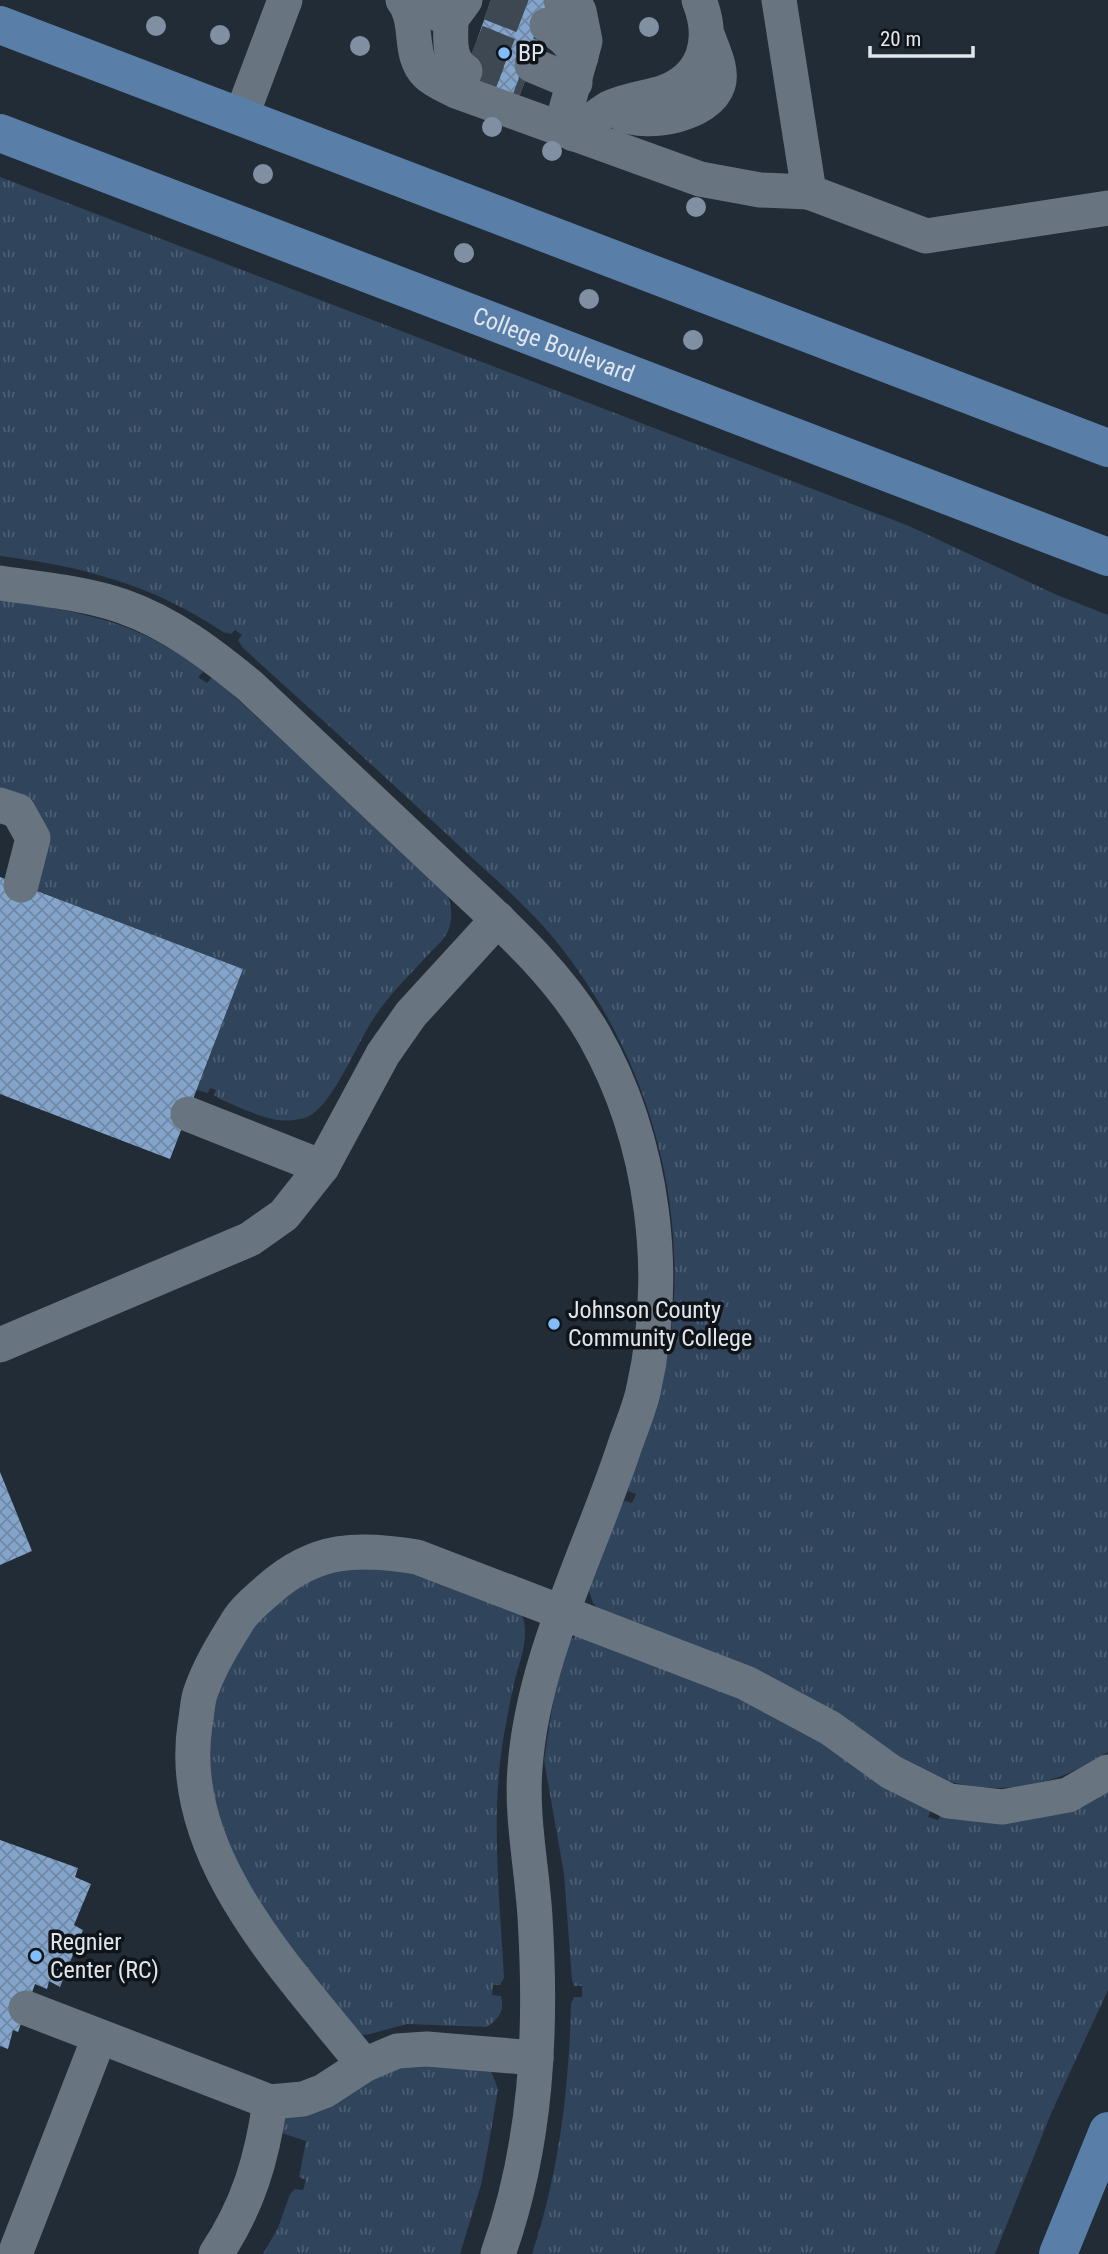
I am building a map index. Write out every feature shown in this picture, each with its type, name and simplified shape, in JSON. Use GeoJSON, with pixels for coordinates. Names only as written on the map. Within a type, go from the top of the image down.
{"type":"FeatureCollection","features":[{"type":"Feature","properties":{"kind":"main road"},"geometry":{"type":"LineString","coordinates":[[0,25],[1108,448]]}},
{"type":"Feature","properties":{"kind":"main road","name":"College Boulevard"},"geometry":{"type":"LineString","coordinates":[[0,133],[1108,557]]}},
{"type":"Feature","properties":{"kind":"main road"},"geometry":{"type":"LineString","coordinates":[[1058,2254],[1108,2131]]}},
{"type":"Feature","properties":{"kind":"street"},"geometry":{"type":"LineString","coordinates":[[241,117],[285,0]]}},
{"type":"Feature","properties":{"kind":"street"},"geometry":{"type":"LineString","coordinates":[[643,98],[680,55],[685,43],[687,22],[680,0]]}},
{"type":"Feature","properties":{"kind":"street"},"geometry":{"type":"LineString","coordinates":[[526,78],[608,109],[620,85],[643,98],[677,86],[688,78],[703,57],[708,37],[699,0]]}},
{"type":"Feature","properties":{"kind":"street"},"geometry":{"type":"LineString","coordinates":[[779,0],[809,192]]}},
{"type":"Feature","properties":{"kind":"street"},"geometry":{"type":"LineString","coordinates":[[554,12],[579,11],[584,41],[574,96]]}},
{"type":"Feature","properties":{"kind":"street"},"geometry":{"type":"LineString","coordinates":[[446,15],[410,12],[418,60],[428,75],[456,91],[574,96],[701,179],[760,190],[809,192],[926,236],[1108,208]]}},
{"type":"Feature","properties":{"kind":"street"},"geometry":{"type":"LineString","coordinates":[[0,583],[61,591],[122,606],[170,627],[211,653],[250,686],[498,919],[558,982],[593,1035],[624,1098],[639,1148],[653,1231],[654,1317],[642,1394],[614,1479],[563,1611],[536,1699],[524,1769],[535,1918],[537,2058],[529,2139],[514,2210],[498,2254]]}},
{"type":"Feature","properties":{"kind":"street"},"geometry":{"type":"LineString","coordinates":[[0,804],[18,811],[33,838],[21,885]]}},
{"type":"Feature","properties":{"kind":"street"},"geometry":{"type":"LineString","coordinates":[[0,1345],[250,1239],[284,1215],[322,1167],[383,1054],[411,1014],[498,919]]}},
{"type":"Feature","properties":{"kind":"street"},"geometry":{"type":"LineString","coordinates":[[188,1114],[322,1167]]}},
{"type":"Feature","properties":{"kind":"street"},"geometry":{"type":"LineString","coordinates":[[365,2065],[254,1927],[225,1874],[205,1827],[195,1785],[193,1741],[200,1696],[218,1653],[246,1609],[287,1573],[330,1555],[372,1550],[417,1556],[746,1683],[830,1728],[891,1772],[949,1801],[1002,1807],[1068,1795],[1108,1772]]}},
{"type":"Feature","properties":{"kind":"street"},"geometry":{"type":"LineString","coordinates":[[26,2008],[270,2102],[303,2099],[324,2091],[365,2065],[397,2051],[427,2049],[537,2058]]}},
{"type":"Feature","properties":{"kind":"street"},"geometry":{"type":"LineString","coordinates":[[15,2254],[99,2038]]}},
{"type":"Feature","properties":{"kind":"street"},"geometry":{"type":"LineString","coordinates":[[216,2254],[248,2196],[264,2146],[270,2102]]}},
{"type":"Feature","properties":{"kind":"green space"},"geometry":{"type":"Polygon","coordinates":[[[0,177],[909,526],[1057,595],[1108,615],[1108,1752],[1063,1775],[1021,1786],[977,1787],[928,1776],[600,1611],[593,1603],[588,1588],[620,1506],[625,1501],[632,1503],[636,1494],[628,1491],[631,1476],[663,1379],[673,1309],[674,1254],[669,1198],[658,1144],[641,1091],[619,1040],[592,992],[548,931],[507,890],[243,648],[238,640],[242,635],[235,630],[231,634],[223,632],[170,602],[116,580],[59,565],[0,556],[0,177]]]}},
{"type":"Feature","properties":{"kind":"green space"},"geometry":{"type":"Polygon","coordinates":[[[0,599],[111,622],[152,639],[196,665],[203,672],[198,677],[207,683],[211,678],[218,681],[447,894],[451,917],[446,935],[384,1004],[334,1089],[316,1111],[307,1117],[296,1120],[273,1119],[220,1099],[214,1095],[216,1090],[210,1088],[208,1093],[197,1090],[243,969],[30,888],[35,874],[0,798],[0,599]]]}},
{"type":"Feature","properties":{"kind":"green space"},"geometry":{"type":"Polygon","coordinates":[[[396,1565],[522,1615],[525,1633],[523,1652],[502,1747],[497,1804],[497,1862],[504,1978],[500,1985],[493,1985],[492,1995],[501,1996],[501,2010],[498,2017],[487,2027],[407,2024],[366,2035],[358,2034],[263,1911],[225,1841],[208,1778],[207,1701],[268,1602],[335,1568],[396,1565]]]}},
{"type":"Feature","properties":{"kind":"green space"},"geometry":{"type":"Polygon","coordinates":[[[580,1632],[736,1686],[931,1810],[928,1817],[938,1820],[941,1814],[1108,1787],[1108,1990],[1052,2111],[995,2254],[532,2254],[549,2193],[561,2130],[571,2004],[574,1997],[582,1997],[582,1986],[574,1986],[572,1980],[564,1874],[544,1760],[555,1690],[570,1641],[580,1632]]]}},
{"type":"Feature","properties":{"kind":"green space"},"geometry":{"type":"Polygon","coordinates":[[[403,2061],[491,2071],[498,2089],[481,2185],[460,2254],[263,2254],[278,2228],[290,2194],[295,2189],[303,2190],[306,2180],[299,2177],[306,2141],[282,2133],[285,2115],[403,2061]]]}},
{"type":"Feature","properties":{"kind":"building","name":"BP"},"geometry":{"type":"Polygon","coordinates":[[[491,0],[556,0],[517,102],[463,80],[491,0]]]}},
{"type":"Feature","properties":{"kind":"building"},"geometry":{"type":"Polygon","coordinates":[[[0,877],[243,969],[170,1159],[0,1094],[0,877]]]}},
{"type":"Feature","properties":{"kind":"building"},"geometry":{"type":"Polygon","coordinates":[[[0,1472],[32,1551],[0,1565],[0,1472]]]}},
{"type":"Feature","properties":{"kind":"building","name":"Regnier Center (RC)"},"geometry":{"type":"Polygon","coordinates":[[[0,1840],[78,1868],[75,1877],[91,1884],[74,1925],[83,1930],[60,1987],[49,1981],[47,1989],[35,1984],[18,2032],[13,2030],[8,2049],[0,2046],[0,1840]]]}},
{"type":"Feature","properties":{"kind":"tunnel"},"geometry":{"type":"LineString","coordinates":[[490,3],[547,25]]}},
{"type":"Feature","properties":{"kind":"tunnel"},"geometry":{"type":"LineString","coordinates":[[476,42],[532,65]]}},
{"type":"Feature","properties":{"kind":"tunnel"},"geometry":{"type":"LineString","coordinates":[[465,71],[521,92]]}},
{"type":"Feature","properties":{"kind":"place","name":"BP"},"geometry":{"type":"Point","coordinates":[504,53]}},
{"type":"Feature","properties":{"kind":"place","name":"Johnson County Community College"},"geometry":{"type":"Point","coordinates":[554,1324]}},
{"type":"Feature","properties":{"kind":"place","name":"Regnier Center (RC)"},"geometry":{"type":"Point","coordinates":[36,1956]}}]}
